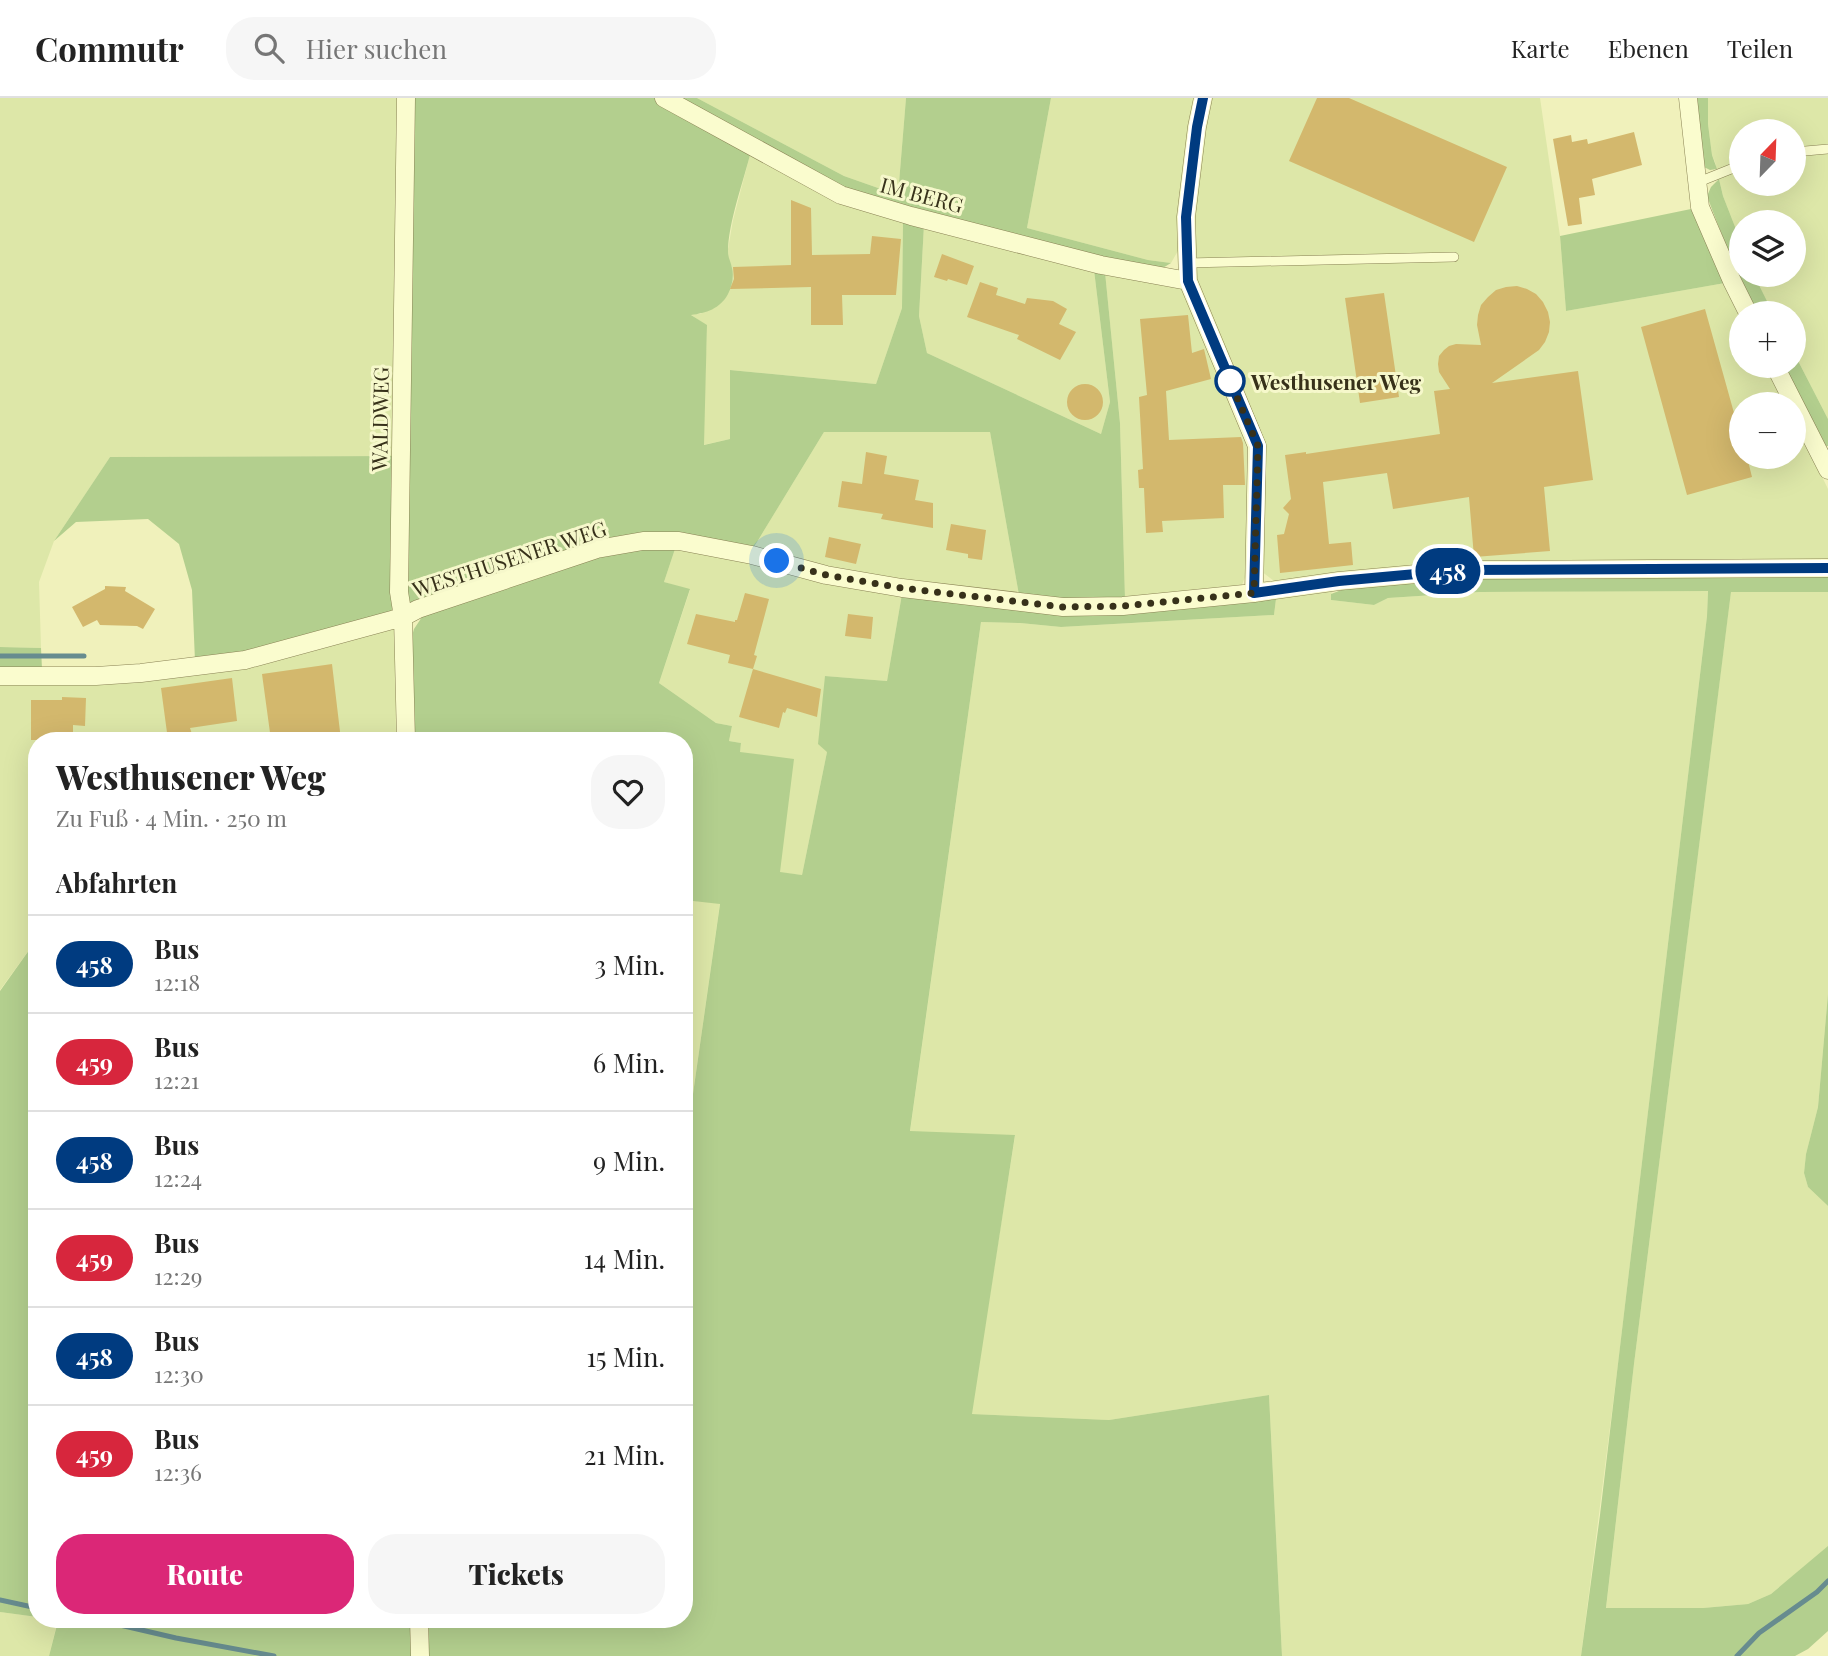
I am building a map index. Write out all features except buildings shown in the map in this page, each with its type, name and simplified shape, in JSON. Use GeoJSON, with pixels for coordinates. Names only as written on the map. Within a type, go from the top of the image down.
{"type":"FeatureCollection","features":[{"type":"Feature","properties":{"kind":"street","name":"WALDWEG"},"geometry":{"type":"LineString","coordinates":[[406,98],[399,580],[403,617],[406,732]]}},
{"type":"Feature","properties":{"kind":"street","name":"IM BERG"},"geometry":{"type":"LineString","coordinates":[[664,98],[841,195],[1101,265],[1187,272]]}},
{"type":"Feature","properties":{"kind":"street"},"geometry":{"type":"LineString","coordinates":[[1203,98],[1186,217],[1187,272],[1258,446],[1254,593]]}},
{"type":"Feature","properties":{"kind":"street"},"geometry":{"type":"LineString","coordinates":[[1688,98],[1700,207],[1742,301]]}},
{"type":"Feature","properties":{"kind":"street"},"geometry":{"type":"LineString","coordinates":[[1781,378],[1828,470]]}},
{"type":"Feature","properties":{"kind":"street","name":"WESTHUSENER WEG"},"geometry":{"type":"LineString","coordinates":[[0,676],[130,674],[245,660],[403,617],[597,549],[643,541],[679,541],[752,555],[826,575],[902,588],[1063,607],[1123,606],[1460,570],[1828,568]]}},
{"type":"Feature","properties":{"kind":"street"},"geometry":{"type":"LineString","coordinates":[[419,1628],[420,1656]]}},
{"type":"Feature","properties":{"kind":"lane"},"geometry":{"type":"LineString","coordinates":[[1806,151],[1828,149]]}},
{"type":"Feature","properties":{"kind":"lane"},"geometry":{"type":"LineString","coordinates":[[1696,183],[1729,170]]}},
{"type":"Feature","properties":{"kind":"lane"},"geometry":{"type":"LineString","coordinates":[[1187,272],[1454,257]]}},
{"type":"Feature","properties":{"kind":"green space"},"geometry":{"type":"Polygon","coordinates":[[[0,98],[400,98],[395,456],[110,457],[54,541],[39,582],[41,648],[0,647],[0,98]]]}},
{"type":"Feature","properties":{"kind":"green space"},"geometry":{"type":"Polygon","coordinates":[[[410,98],[655,98],[751,151],[733,215],[729,241],[728,254],[733,274],[731,288],[717,307],[691,315],[707,325],[704,445],[730,439],[730,370],[876,384],[902,308],[903,220],[924,225],[919,316],[927,353],[1101,434],[1110,402],[1094,270],[1105,272],[1120,423],[1125,598],[1064,600],[1019,595],[990,432],[824,432],[754,547],[679,535],[413,604],[409,602],[404,592],[410,98]]]}},
{"type":"Feature","properties":{"kind":"green space"},"geometry":{"type":"Polygon","coordinates":[[[674,98],[697,98],[844,176],[898,195],[906,98],[1051,98],[1027,228],[1148,260],[1171,263],[1161,269],[1148,268],[845,191],[674,98]]]}},
{"type":"Feature","properties":{"kind":"green space"},"geometry":{"type":"Polygon","coordinates":[[[697,98],[906,98],[898,195],[844,176],[697,98]]]}},
{"type":"Feature","properties":{"kind":"green space"},"geometry":{"type":"Polygon","coordinates":[[[1051,98],[1196,98],[1179,249],[1171,263],[1148,260],[1027,228],[1051,98]]]}},
{"type":"Feature","properties":{"kind":"green space"},"geometry":{"type":"Polygon","coordinates":[[[1211,98],[1540,98],[1560,236],[1566,311],[1725,283],[1734,301],[1729,301],[1729,378],[1773,378],[1780,392],[1729,392],[1729,469],[1806,469],[1806,444],[1828,489],[1828,561],[1333,575],[1331,600],[1374,605],[1388,598],[1480,592],[1708,590],[1618,1364],[1581,1656],[1282,1656],[1269,1395],[1109,1420],[971,1414],[1015,1136],[910,1132],[981,622],[1061,627],[1274,615],[1278,584],[1261,571],[1264,446],[1198,291],[1193,217],[1204,129],[1211,98]]]}},
{"type":"Feature","properties":{"kind":"green space"},"geometry":{"type":"Polygon","coordinates":[[[1695,98],[1708,98],[1708,124],[1712,155],[1717,169],[1704,167],[1695,98]]]}},
{"type":"Feature","properties":{"kind":"green space"},"geometry":{"type":"Polygon","coordinates":[[[1708,98],[1828,98],[1828,419],[1806,376],[1806,301],[1767,301],[1760,287],[1806,287],[1806,210],[1729,211],[1712,155],[1708,98]]]}},
{"type":"Feature","properties":{"kind":"green space"},"geometry":{"type":"Polygon","coordinates":[[[751,151],[903,220],[902,308],[876,384],[730,370],[730,439],[703,445],[707,326],[690,314],[701,314],[732,268],[727,255],[751,151]]]}},
{"type":"Feature","properties":{"kind":"green space"},"geometry":{"type":"Polygon","coordinates":[[[1719,179],[1729,211],[1729,251],[1707,196],[1719,179]]]}},
{"type":"Feature","properties":{"kind":"green space"},"geometry":{"type":"Polygon","coordinates":[[[1691,209],[1725,283],[1566,311],[1560,236],[1691,209]]]}},
{"type":"Feature","properties":{"kind":"green space"},"geometry":{"type":"Polygon","coordinates":[[[924,225],[1094,270],[1110,402],[1101,434],[927,353],[919,316],[924,225]]]}},
{"type":"Feature","properties":{"kind":"green space"},"geometry":{"type":"Polygon","coordinates":[[[1105,272],[1184,289],[1252,446],[1248,570],[1241,587],[1125,598],[1120,423],[1105,272]]]}},
{"type":"Feature","properties":{"kind":"green space"},"geometry":{"type":"Polygon","coordinates":[[[1745,287],[1760,287],[1767,301],[1752,301],[1745,287]]]}},
{"type":"Feature","properties":{"kind":"green space"},"geometry":{"type":"Polygon","coordinates":[[[1806,376],[1828,419],[1828,446],[1806,407],[1806,392],[1798,392],[1791,378],[1806,376]]]}},
{"type":"Feature","properties":{"kind":"green space"},"geometry":{"type":"Polygon","coordinates":[[[824,432],[990,432],[1019,595],[903,582],[827,567],[754,547],[824,432]]]}},
{"type":"Feature","properties":{"kind":"green space"},"geometry":{"type":"Polygon","coordinates":[[[395,456],[395,602],[392,610],[385,615],[252,651],[195,661],[192,590],[179,544],[148,519],[76,522],[54,541],[110,457],[395,456]]]}},
{"type":"Feature","properties":{"kind":"green space"},"geometry":{"type":"Polygon","coordinates":[[[676,546],[902,594],[887,681],[825,676],[827,752],[802,875],[724,867],[741,743],[729,741],[732,726],[716,723],[659,683],[690,590],[664,582],[676,546]]]}},
{"type":"Feature","properties":{"kind":"green space"},"geometry":{"type":"Polygon","coordinates":[[[676,546],[664,582],[690,589],[659,683],[716,723],[732,726],[729,741],[741,743],[740,752],[794,759],[780,872],[802,875],[827,752],[818,744],[825,676],[887,681],[902,594],[1125,613],[1276,599],[1274,615],[1061,627],[981,622],[910,1131],[1015,1135],[972,1414],[1109,1420],[1269,1395],[1282,1656],[423,1656],[423,1628],[693,1628],[693,1094],[720,904],[693,901],[693,732],[412,732],[410,643],[414,629],[422,617],[600,555],[676,546]]]}},
{"type":"Feature","properties":{"kind":"green space"},"geometry":{"type":"Polygon","coordinates":[[[1828,577],[1828,592],[1731,592],[1606,1608],[1703,1608],[1748,1604],[1771,1594],[1828,1546],[1828,1631],[1808,1649],[1795,1656],[1581,1656],[1600,1515],[1708,591],[1480,592],[1388,598],[1374,605],[1331,600],[1331,594],[1344,589],[1460,579],[1828,577]]]}},
{"type":"Feature","properties":{"kind":"green space"},"geometry":{"type":"Polygon","coordinates":[[[1731,591],[1828,592],[1828,994],[1818,1107],[1804,1173],[1808,1187],[1828,1206],[1828,1547],[1771,1594],[1748,1604],[1703,1608],[1606,1609],[1634,1364],[1731,591]]]}},
{"type":"Feature","properties":{"kind":"green space"},"geometry":{"type":"Polygon","coordinates":[[[395,626],[396,732],[28,732],[28,951],[0,990],[0,682],[92,683],[395,626]]]}},
{"type":"Feature","properties":{"kind":"green space"},"geometry":{"type":"Polygon","coordinates":[[[0,647],[41,648],[42,669],[0,669],[0,647]]]}},
{"type":"Feature","properties":{"kind":"green space"},"geometry":{"type":"Polygon","coordinates":[[[693,901],[720,903],[693,1094],[693,901]]]}},
{"type":"Feature","properties":{"kind":"green space"},"geometry":{"type":"Polygon","coordinates":[[[28,952],[28,1616],[0,1612],[0,991],[28,952]]]}},
{"type":"Feature","properties":{"kind":"green space"},"geometry":{"type":"Polygon","coordinates":[[[1828,994],[1828,1206],[1808,1187],[1804,1173],[1818,1107],[1828,994]]]}},
{"type":"Feature","properties":{"kind":"green space"},"geometry":{"type":"Polygon","coordinates":[[[0,1612],[28,1616],[28,1628],[56,1628],[49,1656],[0,1656],[0,1612]]]}},
{"type":"Feature","properties":{"kind":"green space"},"geometry":{"type":"Polygon","coordinates":[[[56,1628],[415,1628],[415,1656],[49,1656],[56,1628]]]}},
{"type":"Feature","properties":{"kind":"waterway"},"geometry":{"type":"LineString","coordinates":[[0,656],[84,656]]}},
{"type":"Feature","properties":{"kind":"waterway"},"geometry":{"type":"LineString","coordinates":[[1737,1656],[1759,1633],[1817,1592],[1828,1581]]}},
{"type":"Feature","properties":{"kind":"waterway"},"geometry":{"type":"LineString","coordinates":[[0,1600],[28,1606]]}},
{"type":"Feature","properties":{"kind":"waterway"},"geometry":{"type":"LineString","coordinates":[[133,1628],[274,1656]]}},
{"type":"Feature","properties":{"kind":"bus line","name":"458"},"geometry":{"type":"LineString","coordinates":[[1203,98],[1186,217],[1188,281],[1258,446],[1254,593],[1339,581],[1460,570],[1828,568]]}},
{"type":"Feature","properties":{"kind":"place","name":"Westhusener Weg"},"geometry":{"type":"Point","coordinates":[1230,381]}},
{"type":"Feature","properties":{"kind":"route"},"geometry":{"type":"LineString","coordinates":[[777,561],[826,575],[902,588],[1063,607],[1123,606],[1254,593],[1258,446],[1230,381]]}}]}
